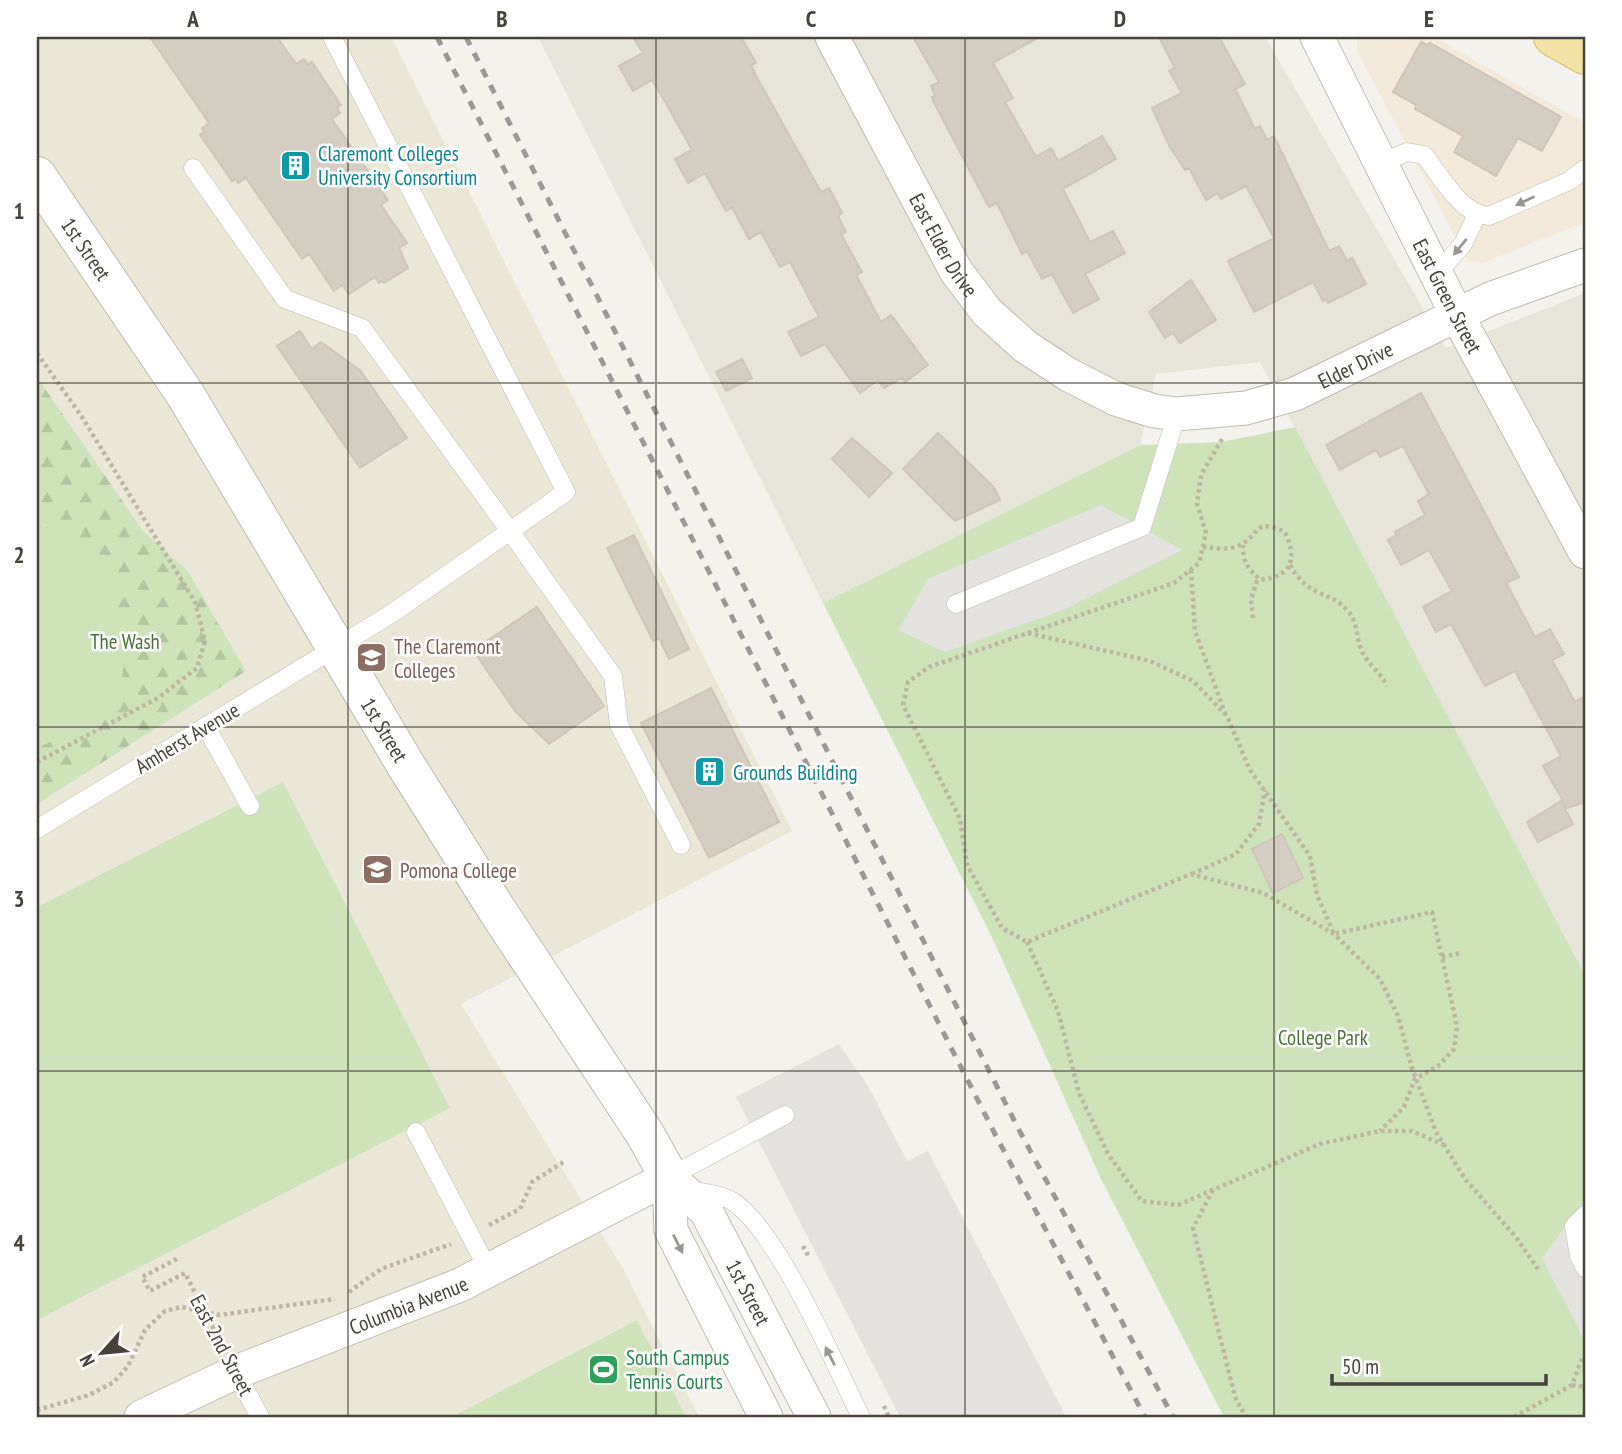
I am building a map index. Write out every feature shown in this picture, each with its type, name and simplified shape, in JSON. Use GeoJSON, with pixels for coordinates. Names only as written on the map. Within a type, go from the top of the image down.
{"type":"FeatureCollection","features":[{"type":"Feature","properties":{"kind":"main road"},"geometry":{"type":"LineString","coordinates":[[1553,37],[1585,55]]}},
{"type":"Feature","properties":{"kind":"street","name":"East Elder Drive"},"geometry":{"type":"LineString","coordinates":[[832,37],[956,271],[987,312],[1026,346],[1069,375],[1116,399]]}},
{"type":"Feature","properties":{"kind":"street","name":"East Green Street"},"geometry":{"type":"LineString","coordinates":[[1317,37],[1457,315],[1585,552]]}},
{"type":"Feature","properties":{"kind":"street","name":"1st Street"},"geometry":{"type":"LineString","coordinates":[[37,176],[184,394],[497,910],[676,1183],[706,1211],[814,1417]]}},
{"type":"Feature","properties":{"kind":"street","name":"Elder Drive"},"geometry":{"type":"LineString","coordinates":[[1116,399],[1154,411],[1177,414],[1246,408],[1295,394],[1457,315],[1585,265]]}},
{"type":"Feature","properties":{"kind":"street","name":"1st Street"},"geometry":{"type":"LineString","coordinates":[[676,1183],[671,1230],[766,1417]]}},
{"type":"Feature","properties":{"kind":"street","name":"Columbia Avenue"},"geometry":{"type":"LineString","coordinates":[[141,1417],[236,1372],[489,1271],[676,1183]]}},
{"type":"Feature","properties":{"kind":"lane","name":"Amherst Avenue"},"geometry":{"type":"LineString","coordinates":[[37,829],[337,648],[566,492],[332,37]]}},
{"type":"Feature","properties":{"kind":"lane"},"geometry":{"type":"LineString","coordinates":[[1381,163],[1407,152],[1424,155],[1467,209],[1477,215],[1495,215],[1569,181],[1585,169]]}},
{"type":"Feature","properties":{"kind":"lane"},"geometry":{"type":"LineString","coordinates":[[193,168],[285,299],[362,328],[510,531],[613,676],[619,725],[681,845]]}},
{"type":"Feature","properties":{"kind":"lane"},"geometry":{"type":"LineString","coordinates":[[1437,274],[1463,244],[1477,215]]}},
{"type":"Feature","properties":{"kind":"lane"},"geometry":{"type":"LineString","coordinates":[[956,604],[1142,527],[1177,414]]}},
{"type":"Feature","properties":{"kind":"lane"},"geometry":{"type":"LineString","coordinates":[[206,727],[250,806]]}},
{"type":"Feature","properties":{"kind":"lane"},"geometry":{"type":"LineString","coordinates":[[676,1183],[785,1115]]}},
{"type":"Feature","properties":{"kind":"lane"},"geometry":{"type":"LineString","coordinates":[[416,1132],[489,1271]]}},
{"type":"Feature","properties":{"kind":"lane"},"geometry":{"type":"LineString","coordinates":[[676,1183],[729,1199],[741,1207],[778,1254],[861,1417]]}},
{"type":"Feature","properties":{"kind":"lane"},"geometry":{"type":"LineString","coordinates":[[1582,1262],[1574,1226],[1585,1215]]}},
{"type":"Feature","properties":{"kind":"lane","name":"East 2nd Street"},"geometry":{"type":"LineString","coordinates":[[236,1372],[260,1417]]}},
{"type":"Feature","properties":{"kind":"path"},"geometry":{"type":"LineString","coordinates":[[37,353],[82,417],[195,602],[205,641],[197,668],[158,698],[37,762]]}},
{"type":"Feature","properties":{"kind":"path"},"geometry":{"type":"LineString","coordinates":[[1219,411],[1223,441],[1201,475],[1197,504],[1206,533],[1199,563],[1174,583],[929,667],[908,682],[903,705],[960,819],[967,865],[1002,928],[1027,942],[1058,1011],[1079,1093],[1108,1154],[1142,1201],[1178,1205],[1320,1144],[1380,1131],[1412,1131],[1445,1145]]}},
{"type":"Feature","properties":{"kind":"path"},"geometry":{"type":"LineString","coordinates":[[1271,526],[1285,532],[1293,552],[1290,565],[1277,578],[1258,577],[1248,568],[1242,555],[1243,544],[1255,529],[1271,526]]}},
{"type":"Feature","properties":{"kind":"path"},"geometry":{"type":"LineString","coordinates":[[1203,547],[1223,549],[1243,544]]}},
{"type":"Feature","properties":{"kind":"path"},"geometry":{"type":"LineString","coordinates":[[1290,565],[1298,580],[1313,592],[1336,601],[1349,612],[1367,662],[1381,674],[1387,686]]}},
{"type":"Feature","properties":{"kind":"path"},"geometry":{"type":"LineString","coordinates":[[1191,569],[1195,631],[1227,716],[1250,770],[1310,856],[1317,895],[1334,934]]}},
{"type":"Feature","properties":{"kind":"path"},"geometry":{"type":"LineString","coordinates":[[1253,618],[1251,600],[1258,577]]}},
{"type":"Feature","properties":{"kind":"path"},"geometry":{"type":"LineString","coordinates":[[1027,633],[1150,661],[1193,681],[1227,716]]}},
{"type":"Feature","properties":{"kind":"path"},"geometry":{"type":"LineString","coordinates":[[1027,942],[1236,854],[1259,824],[1265,790]]}},
{"type":"Feature","properties":{"kind":"path"},"geometry":{"type":"LineString","coordinates":[[1191,874],[1264,893],[1334,934],[1380,979],[1398,1016],[1415,1079],[1445,1145],[1465,1179],[1515,1236],[1538,1269]]}},
{"type":"Feature","properties":{"kind":"path"},"geometry":{"type":"LineString","coordinates":[[1334,934],[1432,912],[1457,1026],[1454,1049],[1438,1066],[1415,1079],[1404,1107],[1380,1131]]}},
{"type":"Feature","properties":{"kind":"path"},"geometry":{"type":"LineString","coordinates":[[1442,957],[1461,953]]}},
{"type":"Feature","properties":{"kind":"path"},"geometry":{"type":"LineString","coordinates":[[489,1225],[520,1209],[533,1182],[565,1161]]}},
{"type":"Feature","properties":{"kind":"path"},"geometry":{"type":"LineString","coordinates":[[1213,1190],[1193,1228],[1235,1397],[1247,1417]]}},
{"type":"Feature","properties":{"kind":"path"},"geometry":{"type":"LineString","coordinates":[[37,1410],[89,1395],[114,1382],[128,1366],[145,1330],[165,1311],[181,1307],[219,1315],[336,1298],[355,1289],[381,1269],[452,1243]]}},
{"type":"Feature","properties":{"kind":"path","name":"East 2nd Street"},"geometry":{"type":"LineString","coordinates":[[177,1259],[142,1277],[149,1291],[185,1273],[236,1372]]}},
{"type":"Feature","properties":{"kind":"path"},"geometry":{"type":"LineString","coordinates":[[1572,1385],[1583,1356]]}},
{"type":"Feature","properties":{"kind":"path"},"geometry":{"type":"LineString","coordinates":[[1514,1417],[1572,1385],[1585,1387]]}},
{"type":"Feature","properties":{"kind":"shaded area","name":"The Claremont Colleges"},"geometry":{"type":"Polygon","coordinates":[[[37,37],[391,37],[792,831],[461,1004],[622,1267],[699,1417],[37,1417],[37,37]]]}},
{"type":"Feature","properties":{"kind":"shaded area"},"geometry":{"type":"Polygon","coordinates":[[[538,37],[1265,37],[1446,348],[1585,293],[1585,975],[1260,362],[1156,374],[1140,445],[823,603],[538,37]]]}},
{"type":"Feature","properties":{"kind":"shaded area"},"geometry":{"type":"Polygon","coordinates":[[[1357,37],[1434,37],[1585,123],[1585,222],[1483,263],[1468,261],[1357,51],[1357,37]]]}},
{"type":"Feature","properties":{"kind":"shaded area"},"geometry":{"type":"Polygon","coordinates":[[[1101,505],[1182,550],[1063,610],[945,652],[898,630],[928,579],[1101,505]]]}},
{"type":"Feature","properties":{"kind":"shaded area"},"geometry":{"type":"Polygon","coordinates":[[[839,1044],[868,1086],[907,1161],[928,1151],[1066,1417],[900,1417],[736,1097],[839,1044]]]}},
{"type":"Feature","properties":{"kind":"shaded area"},"geometry":{"type":"Polygon","coordinates":[[[1585,1200],[1585,1341],[1542,1258],[1585,1200]]]}},
{"type":"Feature","properties":{"kind":"green space","name":"The Wash"},"geometry":{"type":"Polygon","coordinates":[[[37,377],[143,531],[187,570],[246,671],[37,804],[37,377]]]}},
{"type":"Feature","properties":{"kind":"green space","name":"College Park"},"geometry":{"type":"Polygon","coordinates":[[[1295,427],[1585,975],[1585,1417],[1224,1417],[1101,1179],[991,935],[823,603],[1140,445],[1221,442],[1295,427]]]}},
{"type":"Feature","properties":{"kind":"green space"},"geometry":{"type":"Polygon","coordinates":[[[37,524],[62,534],[95,561],[116,596],[126,637],[122,679],[90,724],[37,748],[37,524]]]}},
{"type":"Feature","properties":{"kind":"green space"},"geometry":{"type":"Polygon","coordinates":[[[283,782],[450,1108],[37,1320],[37,907],[283,782]]]}},
{"type":"Feature","properties":{"kind":"green space","name":"South Campus Tennis Courts"},"geometry":{"type":"Polygon","coordinates":[[[637,1320],[686,1417],[452,1417],[637,1320]]]}},
{"type":"Feature","properties":{"kind":"building","name":"Claremont Colleges University Consortium"},"geometry":{"type":"Polygon","coordinates":[[[150,37],[277,37],[296,64],[304,59],[308,65],[312,62],[341,105],[337,108],[340,113],[332,119],[388,200],[381,205],[407,243],[399,248],[408,268],[384,283],[379,283],[375,277],[349,294],[342,285],[334,291],[309,254],[302,259],[246,178],[238,183],[236,179],[232,181],[200,135],[204,132],[202,128],[209,123],[150,37]]]}},
{"type":"Feature","properties":{"kind":"building"},"geometry":{"type":"Polygon","coordinates":[[[633,37],[741,37],[756,63],[751,65],[756,76],[821,192],[829,188],[842,213],[838,216],[846,232],[841,234],[862,272],[856,275],[881,322],[891,315],[928,365],[905,382],[902,378],[884,388],[878,380],[860,393],[825,344],[801,356],[788,332],[819,317],[790,262],[780,267],[761,232],[749,239],[732,207],[726,211],[705,173],[688,183],[675,159],[692,150],[667,105],[652,80],[633,91],[619,66],[643,53],[633,37]]]}},
{"type":"Feature","properties":{"kind":"building"},"geometry":{"type":"Polygon","coordinates":[[[913,37],[1039,37],[993,63],[1013,98],[1005,102],[1036,157],[1051,148],[1058,161],[1102,136],[1116,159],[1063,189],[1090,242],[1113,231],[1125,253],[1085,274],[1099,299],[1073,313],[1052,274],[1042,279],[1027,251],[1022,254],[997,203],[989,207],[933,101],[932,97],[935,96],[931,86],[939,82],[913,37]]]}},
{"type":"Feature","properties":{"kind":"building"},"geometry":{"type":"Polygon","coordinates":[[[1159,37],[1219,37],[1245,84],[1235,89],[1255,129],[1260,126],[1267,140],[1274,136],[1329,251],[1339,246],[1347,261],[1352,258],[1366,284],[1328,303],[1326,299],[1323,301],[1313,282],[1254,312],[1228,261],[1274,238],[1246,186],[1221,199],[1218,193],[1206,200],[1189,168],[1185,170],[1170,147],[1152,108],[1182,93],[1169,71],[1175,68],[1159,37]]]}},
{"type":"Feature","properties":{"kind":"building"},"geometry":{"type":"Polygon","coordinates":[[[1421,42],[1427,45],[1430,43],[1561,117],[1542,151],[1518,138],[1496,176],[1454,152],[1463,136],[1415,109],[1416,105],[1393,92],[1421,42]]]}},
{"type":"Feature","properties":{"kind":"building"},"geometry":{"type":"Polygon","coordinates":[[[1191,280],[1216,320],[1180,343],[1173,333],[1165,338],[1149,312],[1191,280]]]}},
{"type":"Feature","properties":{"kind":"building"},"geometry":{"type":"Polygon","coordinates":[[[300,331],[312,349],[321,342],[361,371],[407,438],[360,468],[277,346],[300,331]]]}},
{"type":"Feature","properties":{"kind":"building"},"geometry":{"type":"Polygon","coordinates":[[[742,359],[752,378],[726,391],[716,372],[742,359]]]}},
{"type":"Feature","properties":{"kind":"building"},"geometry":{"type":"Polygon","coordinates":[[[1421,393],[1519,577],[1506,583],[1535,637],[1550,629],[1564,654],[1552,660],[1575,702],[1585,696],[1585,802],[1567,808],[1543,766],[1561,756],[1515,671],[1485,686],[1451,624],[1436,632],[1423,607],[1452,591],[1429,550],[1401,565],[1388,540],[1396,535],[1395,532],[1425,515],[1418,501],[1429,494],[1403,446],[1380,457],[1376,450],[1340,470],[1326,445],[1421,393]]]}},
{"type":"Feature","properties":{"kind":"building"},"geometry":{"type":"Polygon","coordinates":[[[938,433],[994,487],[1000,500],[955,521],[903,469],[938,433]]]}},
{"type":"Feature","properties":{"kind":"building"},"geometry":{"type":"Polygon","coordinates":[[[852,438],[892,473],[869,497],[832,459],[852,438]]]}},
{"type":"Feature","properties":{"kind":"building"},"geometry":{"type":"Polygon","coordinates":[[[634,535],[689,649],[669,659],[659,638],[653,641],[607,548],[634,535]]]}},
{"type":"Feature","properties":{"kind":"building"},"geometry":{"type":"Polygon","coordinates":[[[537,607],[604,706],[549,744],[515,711],[473,650],[537,607]]]}},
{"type":"Feature","properties":{"kind":"building","name":"Grounds Building"},"geometry":{"type":"Polygon","coordinates":[[[711,688],[779,822],[709,858],[641,723],[711,688]]]}},
{"type":"Feature","properties":{"kind":"building"},"geometry":{"type":"Polygon","coordinates":[[[1561,801],[1573,824],[1538,842],[1527,822],[1561,801]]]}},
{"type":"Feature","properties":{"kind":"building"},"geometry":{"type":"Polygon","coordinates":[[[1282,834],[1303,878],[1273,893],[1252,849],[1282,834]]]}},
{"type":"Feature","properties":{"kind":"railway"},"geometry":{"type":"LineString","coordinates":[[437,37],[996,1136],[1145,1417]]}},
{"type":"Feature","properties":{"kind":"railway"},"geometry":{"type":"LineString","coordinates":[[466,37],[1018,1128],[1173,1417]]}},
{"type":"Feature","properties":{"kind":"place","name":"Claremont Colleges University Consortium"},"geometry":{"type":"Point","coordinates":[295,165]}},
{"type":"Feature","properties":{"kind":"place","name":"The Claremont Colleges"},"geometry":{"type":"Point","coordinates":[371,658]}},
{"type":"Feature","properties":{"kind":"place","name":"Grounds Building"},"geometry":{"type":"Point","coordinates":[710,772]}},
{"type":"Feature","properties":{"kind":"place","name":"Pomona College"},"geometry":{"type":"Point","coordinates":[377,870]}},
{"type":"Feature","properties":{"kind":"place","name":"South Campus Tennis Courts"},"geometry":{"type":"Point","coordinates":[603,1369]}}]}
